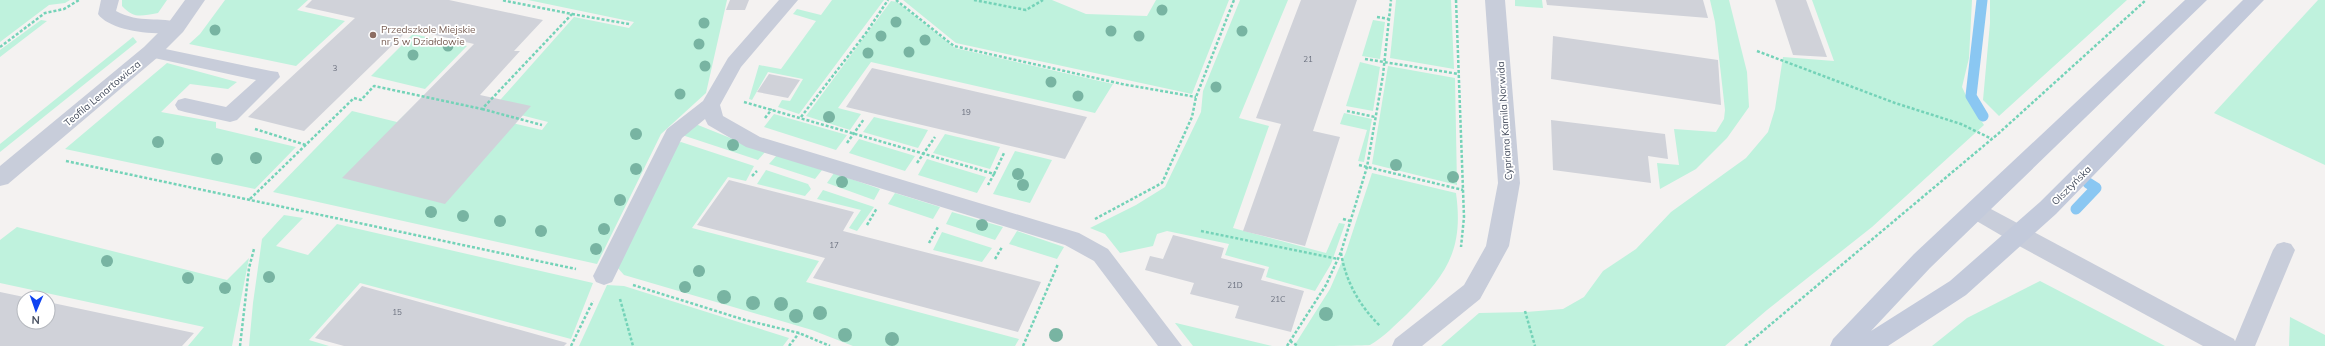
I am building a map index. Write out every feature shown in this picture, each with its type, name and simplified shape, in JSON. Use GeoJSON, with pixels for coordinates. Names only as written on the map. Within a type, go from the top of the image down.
{"type":"FeatureCollection","features":[{"type":"Feature","properties":{"kind":"main road"},"geometry":{"type":"LineString","coordinates":[[1842,346],[1922,261],[2197,0]]}},
{"type":"Feature","properties":{"kind":"main road","name":"Olsztyńska"},"geometry":{"type":"LineString","coordinates":[[1868,346],[1958,288],[2018,235],[2048,208],[2254,0]]}},
{"type":"Feature","properties":{"kind":"street","name":"Teofila Lenartowicza"},"geometry":{"type":"LineString","coordinates":[[0,178],[151,52],[176,27],[195,0]]}},
{"type":"Feature","properties":{"kind":"street","name":"Cypriana Kamila Norwida"},"geometry":{"type":"LineString","coordinates":[[1404,346],[1472,292],[1497,246],[1510,183],[1495,0]]}},
{"type":"Feature","properties":{"kind":"street"},"geometry":{"type":"LineString","coordinates":[[1976,210],[2018,235],[2225,346]]}},
{"type":"Feature","properties":{"kind":"lane"},"geometry":{"type":"LineString","coordinates":[[110,0],[107,14],[121,22],[155,28],[176,27]]}},
{"type":"Feature","properties":{"kind":"lane"},"geometry":{"type":"LineString","coordinates":[[604,276],[674,134],[710,105],[717,89],[747,48],[789,0]]}},
{"type":"Feature","properties":{"kind":"lane"},"geometry":{"type":"LineString","coordinates":[[151,52],[271,77],[230,115],[185,105]]}},
{"type":"Feature","properties":{"kind":"lane"},"geometry":{"type":"LineString","coordinates":[[710,105],[715,120],[753,142],[1072,239],[1101,255],[1171,346]]}},
{"type":"Feature","properties":{"kind":"lane"},"geometry":{"type":"LineString","coordinates":[[2244,346],[2284,250]]}},
{"type":"Feature","properties":{"kind":"path"},"geometry":{"type":"LineString","coordinates":[[0,47],[45,13],[64,9],[79,0]]}},
{"type":"Feature","properties":{"kind":"path"},"geometry":{"type":"LineString","coordinates":[[501,0],[629,24]]}},
{"type":"Feature","properties":{"kind":"path"},"geometry":{"type":"LineString","coordinates":[[801,117],[866,33],[888,0]]}},
{"type":"Feature","properties":{"kind":"path"},"geometry":{"type":"LineString","coordinates":[[896,0],[954,46],[1122,84],[1196,97]]}},
{"type":"Feature","properties":{"kind":"path"},"geometry":{"type":"LineString","coordinates":[[974,0],[1026,10],[1043,0]]}},
{"type":"Feature","properties":{"kind":"path"},"geometry":{"type":"LineString","coordinates":[[1023,346],[1058,266],[1072,239],[1084,225],[1162,183],[1192,117],[1196,97],[1234,0]]}},
{"type":"Feature","properties":{"kind":"path"},"geometry":{"type":"LineString","coordinates":[[1287,346],[1326,285],[1338,259],[1367,167],[1384,62],[1391,0]]}},
{"type":"Feature","properties":{"kind":"path"},"geometry":{"type":"LineString","coordinates":[[1456,0],[1464,217],[1461,248]]}},
{"type":"Feature","properties":{"kind":"path"},"geometry":{"type":"LineString","coordinates":[[1745,346],[1992,139],[2146,0]]}},
{"type":"Feature","properties":{"kind":"path"},"geometry":{"type":"LineString","coordinates":[[482,109],[572,14]]}},
{"type":"Feature","properties":{"kind":"path"},"geometry":{"type":"LineString","coordinates":[[1378,17],[1389,19]]}},
{"type":"Feature","properties":{"kind":"path"},"geometry":{"type":"LineString","coordinates":[[1757,51],[1895,103],[1960,124],[1992,139]]}},
{"type":"Feature","properties":{"kind":"path"},"geometry":{"type":"LineString","coordinates":[[1365,59],[1459,74]]}},
{"type":"Feature","properties":{"kind":"path"},"geometry":{"type":"LineString","coordinates":[[250,200],[354,98],[361,100],[374,86],[482,109],[542,125]]}},
{"type":"Feature","properties":{"kind":"path"},"geometry":{"type":"LineString","coordinates":[[710,105],[740,101],[801,117],[994,174]]}},
{"type":"Feature","properties":{"kind":"path"},"geometry":{"type":"LineString","coordinates":[[1347,112],[1375,117]]}},
{"type":"Feature","properties":{"kind":"path"},"geometry":{"type":"LineString","coordinates":[[230,115],[229,121],[306,145]]}},
{"type":"Feature","properties":{"kind":"path"},"geometry":{"type":"LineString","coordinates":[[31,152],[150,180],[604,276],[745,320],[799,333],[830,346]]}},
{"type":"Feature","properties":{"kind":"path"},"geometry":{"type":"LineString","coordinates":[[987,188],[1004,153]]}},
{"type":"Feature","properties":{"kind":"path"},"geometry":{"type":"LineString","coordinates":[[1360,165],[1463,190]]}},
{"type":"Feature","properties":{"kind":"path"},"geometry":{"type":"LineString","coordinates":[[1343,219],[1350,221]]}},
{"type":"Feature","properties":{"kind":"path"},"geometry":{"type":"LineString","coordinates":[[1201,231],[1338,259]]}},
{"type":"Feature","properties":{"kind":"path"},"geometry":{"type":"LineString","coordinates":[[240,346],[249,268],[254,249]]}},
{"type":"Feature","properties":{"kind":"path"},"geometry":{"type":"LineString","coordinates":[[1341,252],[1343,268],[1351,290],[1374,321],[1385,331]]}},
{"type":"Feature","properties":{"kind":"path"},"geometry":{"type":"LineString","coordinates":[[571,346],[604,276]]}},
{"type":"Feature","properties":{"kind":"path"},"geometry":{"type":"LineString","coordinates":[[604,276],[619,298],[633,346]]}},
{"type":"Feature","properties":{"kind":"path"},"geometry":{"type":"LineString","coordinates":[[1525,311],[1535,346]]}},
{"type":"Feature","properties":{"kind":"path"},"geometry":{"type":"LineString","coordinates":[[789,346],[799,333]]}},
{"type":"Feature","properties":{"kind":"path"},"geometry":{"type":"LineString","coordinates":[[1290,341],[1298,346]]}},
{"type":"Feature","properties":{"kind":"green space"},"geometry":{"type":"Polygon","coordinates":[[[0,0],[70,0],[65,3],[49,5],[0,42],[0,0]]]}},
{"type":"Feature","properties":{"kind":"green space"},"geometry":{"type":"Polygon","coordinates":[[[122,0],[167,0],[158,13],[138,16],[130,13],[122,6],[122,0]]]}},
{"type":"Feature","properties":{"kind":"green space"},"geometry":{"type":"Polygon","coordinates":[[[225,0],[308,0],[297,10],[345,21],[296,66],[189,44],[200,34],[225,0]]]}},
{"type":"Feature","properties":{"kind":"green space"},"geometry":{"type":"Polygon","coordinates":[[[528,0],[727,0],[706,93],[661,134],[597,264],[273,192],[352,111],[397,122],[419,101],[542,130],[548,122],[493,108],[574,17],[629,28],[634,22],[528,0]]]}},
{"type":"Feature","properties":{"kind":"green space"},"geometry":{"type":"Polygon","coordinates":[[[832,0],[884,0],[799,114],[778,107],[782,100],[790,101],[803,79],[768,72],[752,100],[749,99],[759,65],[781,69],[816,21],[793,14],[797,9],[821,15],[832,0]]]}},
{"type":"Feature","properties":{"kind":"green space"},"geometry":{"type":"Polygon","coordinates":[[[903,0],[1052,0],[1086,14],[1147,16],[1156,0],[1229,0],[1192,94],[956,43],[903,0]]]}},
{"type":"Feature","properties":{"kind":"green space"},"geometry":{"type":"Polygon","coordinates":[[[1240,0],[1288,0],[1239,118],[1269,126],[1233,228],[1326,253],[1339,223],[1345,224],[1331,264],[1315,291],[1266,277],[1269,267],[1225,255],[1229,244],[1167,231],[1157,234],[1153,246],[1120,253],[1105,234],[1090,228],[1136,205],[1165,187],[1201,112],[1203,91],[1240,0]]]}},
{"type":"Feature","properties":{"kind":"green space"},"geometry":{"type":"Polygon","coordinates":[[[1396,0],[1451,0],[1454,69],[1390,58],[1396,0]]]}},
{"type":"Feature","properties":{"kind":"green space"},"geometry":{"type":"Polygon","coordinates":[[[1515,0],[1542,0],[1543,8],[1515,6],[1515,0]]]}},
{"type":"Feature","properties":{"kind":"green space"},"geometry":{"type":"Polygon","coordinates":[[[1710,0],[1729,0],[1747,72],[1749,107],[1727,138],[1696,169],[1660,189],[1657,163],[1679,165],[1674,129],[1716,132],[1724,119],[1725,110],[1715,22],[1710,0]]]}},
{"type":"Feature","properties":{"kind":"green space"},"geometry":{"type":"Polygon","coordinates":[[[1812,0],[1972,0],[1969,58],[1962,87],[1970,104],[1984,125],[1872,227],[1767,310],[1725,346],[1441,346],[1479,313],[1526,312],[1563,309],[1584,297],[1603,271],[1636,249],[1671,212],[1746,158],[1768,132],[1775,109],[1783,57],[1834,61],[1812,0]]]}},
{"type":"Feature","properties":{"kind":"green space"},"geometry":{"type":"Polygon","coordinates":[[[1990,0],[2127,0],[1999,116],[1983,100],[1990,23],[1990,0]]]}},
{"type":"Feature","properties":{"kind":"green space"},"geometry":{"type":"Polygon","coordinates":[[[2318,0],[2325,0],[2325,165],[2214,113],[2318,0]]]}},
{"type":"Feature","properties":{"kind":"green space"},"geometry":{"type":"Polygon","coordinates":[[[891,1],[897,2],[955,48],[1113,84],[1095,113],[871,62],[838,108],[861,114],[850,130],[806,116],[891,1]]]}},
{"type":"Feature","properties":{"kind":"green space"},"geometry":{"type":"Polygon","coordinates":[[[41,20],[47,21],[0,57],[0,50],[41,20]]]}},
{"type":"Feature","properties":{"kind":"green space"},"geometry":{"type":"Polygon","coordinates":[[[1373,20],[1385,22],[1380,59],[1362,56],[1373,20]]]}},
{"type":"Feature","properties":{"kind":"green space"},"geometry":{"type":"Polygon","coordinates":[[[413,34],[467,46],[425,89],[371,76],[413,34]]]}},
{"type":"Feature","properties":{"kind":"green space"},"geometry":{"type":"Polygon","coordinates":[[[133,37],[137,42],[0,152],[0,144],[133,37]]]}},
{"type":"Feature","properties":{"kind":"green space"},"geometry":{"type":"Polygon","coordinates":[[[1360,62],[1380,67],[1373,111],[1346,106],[1360,62]]]}},
{"type":"Feature","properties":{"kind":"green space"},"geometry":{"type":"Polygon","coordinates":[[[167,63],[237,82],[228,89],[190,84],[161,112],[216,122],[216,128],[296,147],[255,189],[65,149],[167,63]]]}},
{"type":"Feature","properties":{"kind":"green space"},"geometry":{"type":"Polygon","coordinates":[[[1388,66],[1455,78],[1457,185],[1372,164],[1388,66]]]}},
{"type":"Feature","properties":{"kind":"green space"},"geometry":{"type":"Polygon","coordinates":[[[1344,113],[1372,119],[1364,162],[1358,161],[1367,130],[1340,124],[1344,113]]]}},
{"type":"Feature","properties":{"kind":"green space"},"geometry":{"type":"Polygon","coordinates":[[[774,114],[847,135],[836,150],[764,127],[774,114]]]}},
{"type":"Feature","properties":{"kind":"green space"},"geometry":{"type":"Polygon","coordinates":[[[874,117],[928,130],[918,148],[863,132],[874,117]]]}},
{"type":"Feature","properties":{"kind":"green space"},"geometry":{"type":"Polygon","coordinates":[[[693,123],[765,152],[758,160],[679,134],[693,123]]]}},
{"type":"Feature","properties":{"kind":"green space"},"geometry":{"type":"Polygon","coordinates":[[[945,134],[1000,147],[990,169],[933,153],[945,134]]]}},
{"type":"Feature","properties":{"kind":"green space"},"geometry":{"type":"Polygon","coordinates":[[[859,139],[915,156],[905,171],[849,153],[859,139]]]}},
{"type":"Feature","properties":{"kind":"green space"},"geometry":{"type":"Polygon","coordinates":[[[681,142],[754,166],[746,181],[728,177],[692,228],[819,261],[806,282],[1019,339],[1015,346],[853,346],[812,330],[624,275],[617,267],[674,145],[681,142]]]}},
{"type":"Feature","properties":{"kind":"green space"},"geometry":{"type":"Polygon","coordinates":[[[1015,151],[1052,160],[1030,203],[993,194],[1015,151]]]}},
{"type":"Feature","properties":{"kind":"green space"},"geometry":{"type":"Polygon","coordinates":[[[777,155],[822,170],[815,179],[769,164],[777,155]]]}},
{"type":"Feature","properties":{"kind":"green space"},"geometry":{"type":"Polygon","coordinates":[[[927,159],[986,177],[977,193],[918,175],[927,159]]]}},
{"type":"Feature","properties":{"kind":"green space"},"geometry":{"type":"Polygon","coordinates":[[[766,170],[808,184],[811,189],[805,196],[757,184],[766,170]]]}},
{"type":"Feature","properties":{"kind":"green space"},"geometry":{"type":"Polygon","coordinates":[[[834,173],[880,189],[874,200],[827,183],[834,173]]]}},
{"type":"Feature","properties":{"kind":"green space"},"geometry":{"type":"Polygon","coordinates":[[[1372,173],[1456,193],[1458,213],[1457,231],[1449,261],[1442,274],[1421,300],[1380,339],[1370,345],[1294,346],[1330,289],[1346,252],[1372,173]]]}},
{"type":"Feature","properties":{"kind":"green space"},"geometry":{"type":"Polygon","coordinates":[[[823,190],[874,207],[857,231],[849,228],[861,210],[817,199],[823,190]]]}},
{"type":"Feature","properties":{"kind":"green space"},"geometry":{"type":"Polygon","coordinates":[[[895,193],[940,207],[933,219],[888,204],[895,193]]]}},
{"type":"Feature","properties":{"kind":"green space"},"geometry":{"type":"Polygon","coordinates":[[[952,212],[1003,227],[995,240],[946,224],[952,212]]]}},
{"type":"Feature","properties":{"kind":"green space"},"geometry":{"type":"Polygon","coordinates":[[[284,215],[303,218],[276,246],[308,255],[337,224],[593,283],[571,339],[360,283],[309,340],[329,346],[249,346],[253,303],[262,239],[284,215]]]}},
{"type":"Feature","properties":{"kind":"green space"},"geometry":{"type":"Polygon","coordinates":[[[17,227],[227,280],[249,258],[232,346],[188,346],[204,327],[56,295],[56,290],[32,290],[0,283],[0,240],[17,227]]]}},
{"type":"Feature","properties":{"kind":"green space"},"geometry":{"type":"Polygon","coordinates":[[[1017,231],[1064,247],[1057,259],[1009,244],[1017,231]]]}},
{"type":"Feature","properties":{"kind":"green space"},"geometry":{"type":"Polygon","coordinates":[[[942,232],[992,248],[982,262],[933,250],[942,232]]]}},
{"type":"Feature","properties":{"kind":"green space"},"geometry":{"type":"Polygon","coordinates":[[[2040,281],[2165,346],[1932,346],[1967,318],[2040,281]]]}},
{"type":"Feature","properties":{"kind":"green space"},"geometry":{"type":"Polygon","coordinates":[[[607,285],[624,286],[789,338],[783,346],[579,346],[607,285]]]}},
{"type":"Feature","properties":{"kind":"green space"},"geometry":{"type":"Polygon","coordinates":[[[2290,317],[2325,335],[2325,346],[2289,346],[2290,317]]]}},
{"type":"Feature","properties":{"kind":"green space"},"geometry":{"type":"Polygon","coordinates":[[[1176,323],[1272,346],[1193,346],[1176,323]]]}},
{"type":"Feature","properties":{"kind":"building"},"geometry":{"type":"Polygon","coordinates":[[[312,0],[449,0],[543,20],[514,51],[520,51],[480,95],[531,106],[445,204],[342,178],[474,44],[409,29],[304,131],[248,117],[355,18],[305,7],[312,0]]]}},
{"type":"Feature","properties":{"kind":"building"},"geometry":{"type":"Polygon","coordinates":[[[730,0],[749,0],[745,10],[726,10],[730,0]]]}},
{"type":"Feature","properties":{"kind":"building"},"geometry":{"type":"Polygon","coordinates":[[[1301,0],[1357,0],[1313,131],[1340,137],[1305,246],[1243,231],[1281,124],[1256,118],[1301,0]]]}},
{"type":"Feature","properties":{"kind":"building"},"geometry":{"type":"Polygon","coordinates":[[[1546,0],[1703,0],[1708,18],[1547,5],[1546,0]]]}},
{"type":"Feature","properties":{"kind":"building"},"geometry":{"type":"Polygon","coordinates":[[[1775,0],[1806,0],[1827,57],[1793,55],[1775,0]]]}},
{"type":"Feature","properties":{"kind":"building"},"geometry":{"type":"Polygon","coordinates":[[[1553,36],[1718,60],[1721,105],[1551,79],[1553,36]]]}},
{"type":"Feature","properties":{"kind":"building"},"geometry":{"type":"Polygon","coordinates":[[[872,68],[1087,117],[1065,159],[846,107],[872,68]]]}},
{"type":"Feature","properties":{"kind":"building"},"geometry":{"type":"Polygon","coordinates":[[[769,74],[800,80],[788,98],[757,92],[769,74]]]}},
{"type":"Feature","properties":{"kind":"building"},"geometry":{"type":"Polygon","coordinates":[[[1551,120],[1665,134],[1668,159],[1648,156],[1651,183],[1553,170],[1551,120]]]}},
{"type":"Feature","properties":{"kind":"building"},"geometry":{"type":"Polygon","coordinates":[[[729,180],[854,212],[843,231],[1041,282],[1018,332],[813,278],[825,258],[697,225],[729,180]]]}},
{"type":"Feature","properties":{"kind":"building"},"geometry":{"type":"Polygon","coordinates":[[[1173,235],[1224,248],[1221,258],[1265,269],[1261,280],[1304,291],[1291,332],[1235,318],[1239,306],[1190,294],[1194,283],[1145,270],[1150,256],[1163,259],[1173,235]]]}},
{"type":"Feature","properties":{"kind":"building"},"geometry":{"type":"Polygon","coordinates":[[[362,286],[567,343],[564,346],[344,346],[315,338],[362,286]]]}},
{"type":"Feature","properties":{"kind":"building"},"geometry":{"type":"Polygon","coordinates":[[[0,292],[16,295],[16,330],[56,330],[56,304],[194,333],[182,346],[0,346],[0,292]]]}},
{"type":"Feature","properties":{"kind":"waterway"},"geometry":{"type":"LineString","coordinates":[[1982,0],[1971,96],[1983,116]]}},
{"type":"Feature","properties":{"kind":"waterway"},"geometry":{"type":"LineString","coordinates":[[2076,209],[2096,188],[2088,183]]}},
{"type":"Feature","properties":{"kind":"place","name":"Przedszkole Miejskie nr 5 w Działdowie"},"geometry":{"type":"Point","coordinates":[373,35]}}]}
